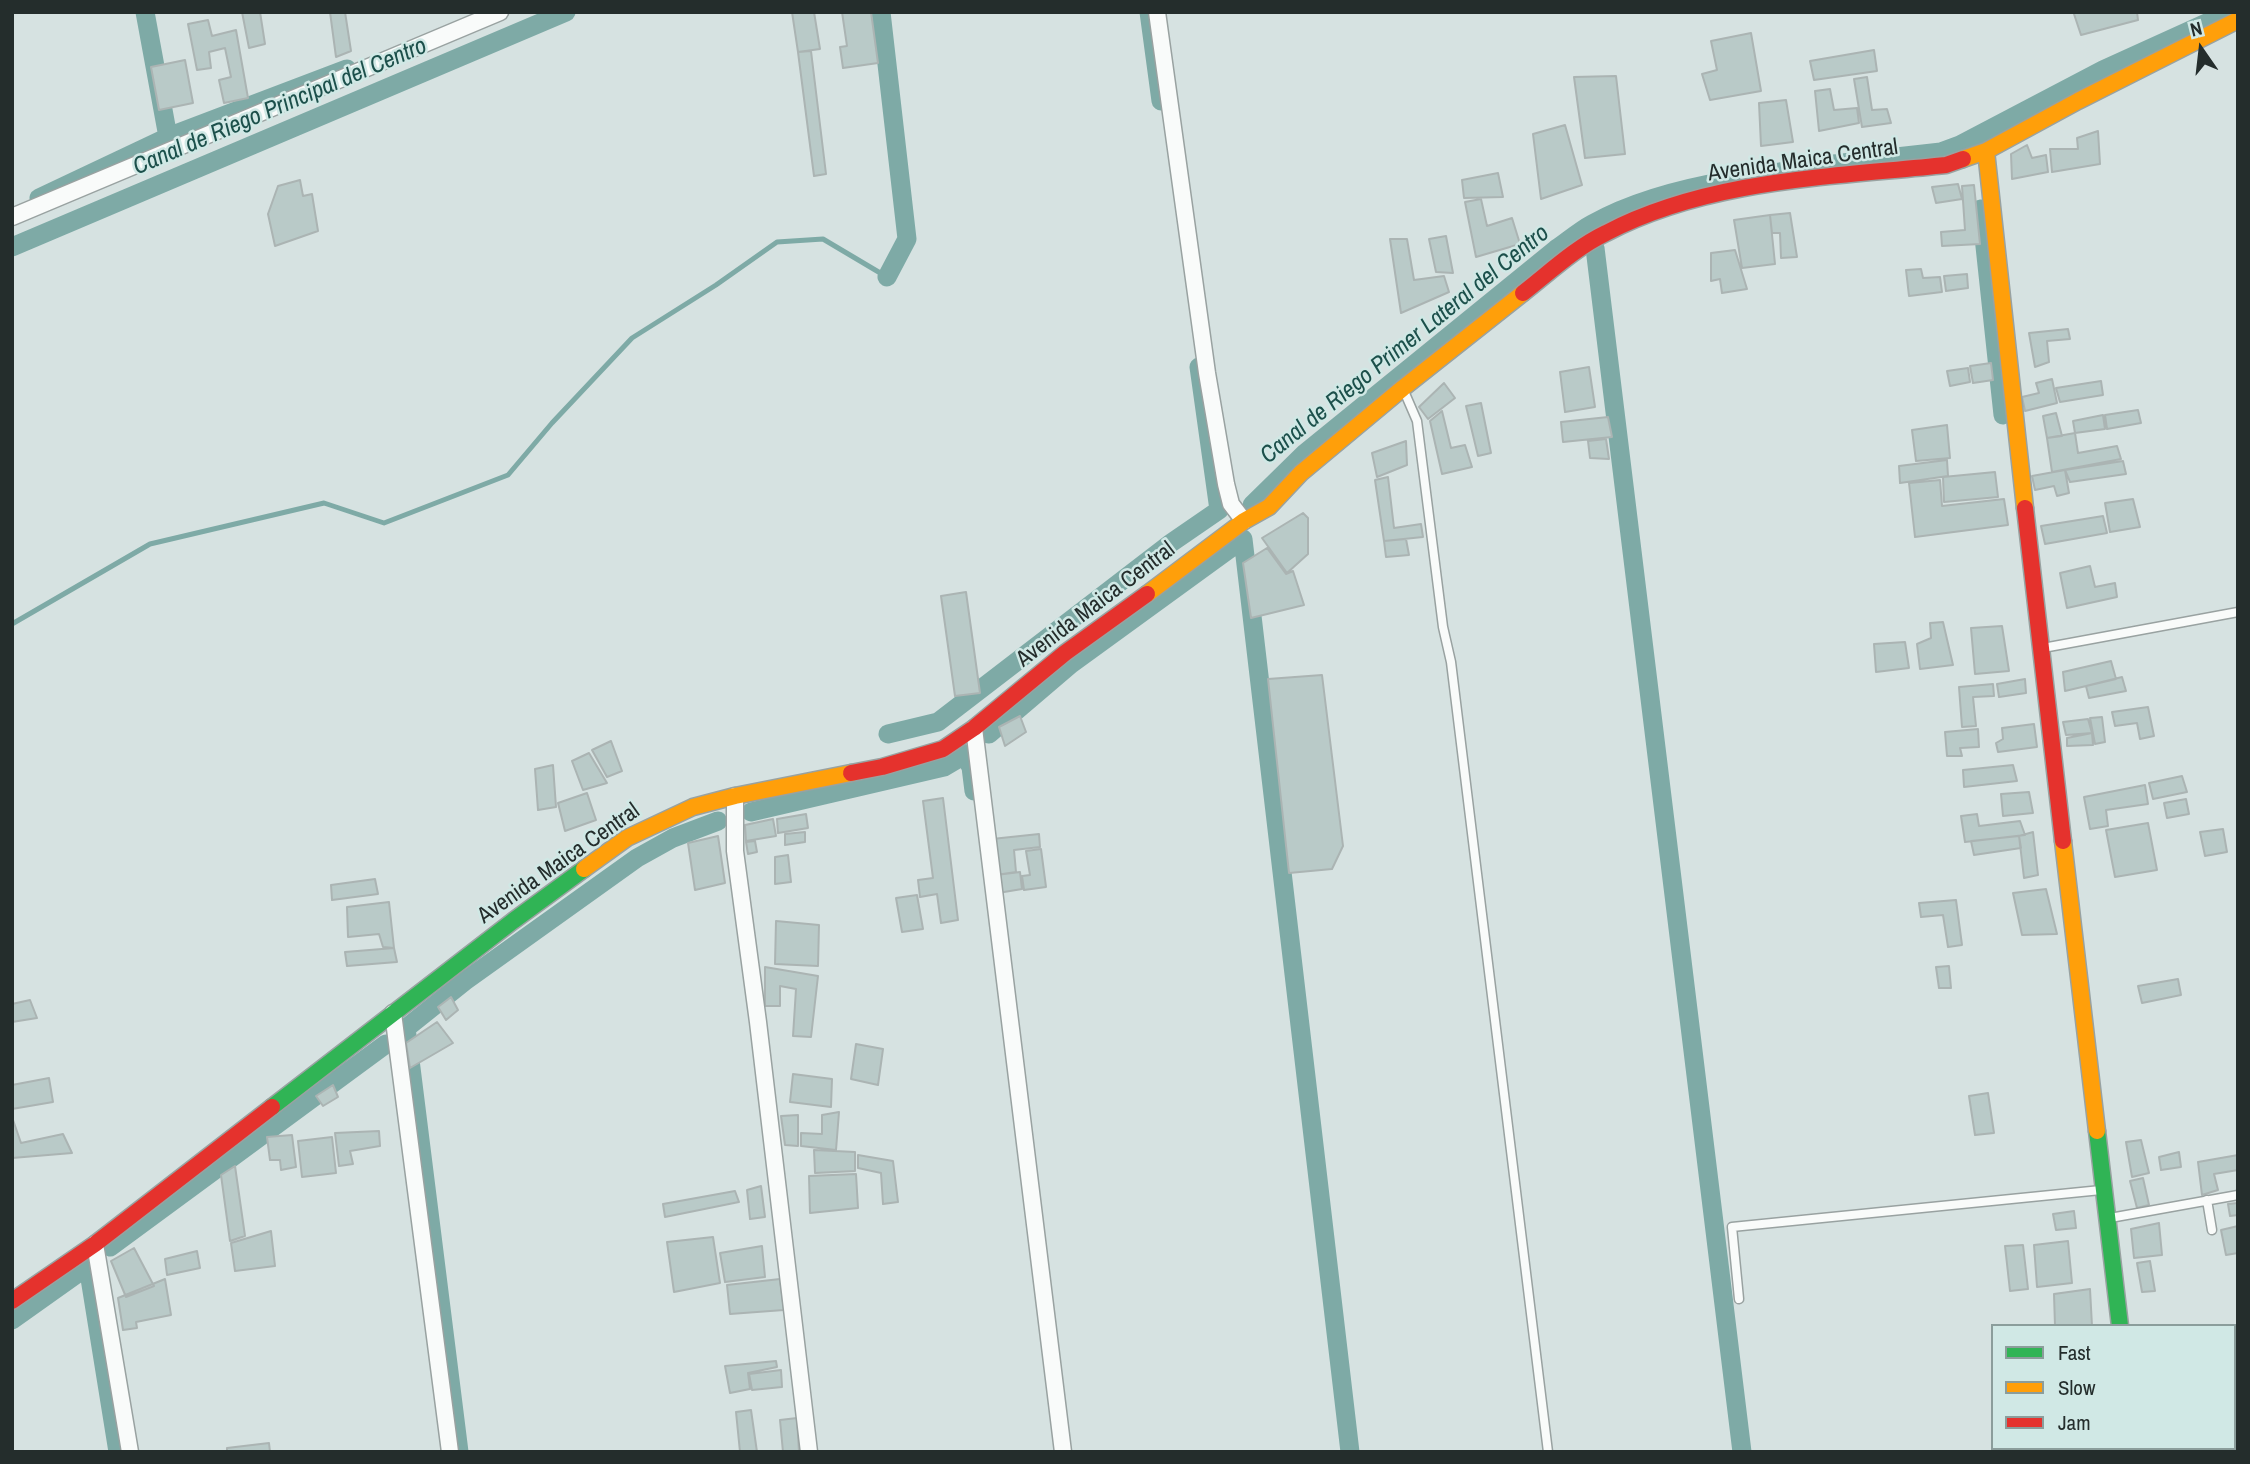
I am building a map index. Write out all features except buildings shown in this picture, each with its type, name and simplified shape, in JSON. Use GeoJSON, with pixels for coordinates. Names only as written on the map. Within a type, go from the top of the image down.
{"type":"FeatureCollection","features":[{"type":"Feature","properties":{"kind":"street"},"geometry":{"type":"LineString","coordinates":[[456,12],[458,29]]}},
{"type":"Feature","properties":{"kind":"street"},"geometry":{"type":"LineString","coordinates":[[12,217],[500,12]]}},
{"type":"Feature","properties":{"kind":"street"},"geometry":{"type":"LineString","coordinates":[[1157,12],[1207,373],[1231,504],[1244,521]]}},
{"type":"Feature","properties":{"kind":"street","name":"Avenida Maica Central"},"geometry":{"type":"LineString","coordinates":[[12,1301],[95,1244],[513,921],[627,838],[694,807],[735,796],[882,767],[943,749],[974,728],[1065,653],[1244,521],[1269,507],[1301,473],[1403,388],[1580,248],[1605,233],[1640,217],[1710,195],[1784,182],[1946,166],[1986,151],[2238,20]]}},
{"type":"Feature","properties":{"kind":"street"},"geometry":{"type":"LineString","coordinates":[[1986,151],[2040,649],[2120,1324]]}},
{"type":"Feature","properties":{"kind":"street"},"geometry":{"type":"LineString","coordinates":[[974,728],[1063,1452]]}},
{"type":"Feature","properties":{"kind":"street"},"geometry":{"type":"LineString","coordinates":[[735,796],[735,851],[809,1452]]}},
{"type":"Feature","properties":{"kind":"street"},"geometry":{"type":"LineString","coordinates":[[393,1013],[450,1452]]}},
{"type":"Feature","properties":{"kind":"street"},"geometry":{"type":"LineString","coordinates":[[95,1244],[130,1452]]}},
{"type":"Feature","properties":{"kind":"lane"},"geometry":{"type":"LineString","coordinates":[[1403,388],[1416,421],[1443,627],[1451,662],[1548,1452]]}},
{"type":"Feature","properties":{"kind":"lane"},"geometry":{"type":"LineString","coordinates":[[2040,649],[2238,612]]}},
{"type":"Feature","properties":{"kind":"lane"},"geometry":{"type":"LineString","coordinates":[[1739,1299],[1732,1227],[2104,1189]]}},
{"type":"Feature","properties":{"kind":"lane"},"geometry":{"type":"LineString","coordinates":[[2107,1219],[2238,1195]]}},
{"type":"Feature","properties":{"kind":"lane"},"geometry":{"type":"LineString","coordinates":[[2207,1200],[2212,1230]]}},
{"type":"Feature","properties":{"kind":"waterway"},"geometry":{"type":"LineString","coordinates":[[145,12],[168,137]]}},
{"type":"Feature","properties":{"kind":"waterway","name":"Canal de Riego Principal del Centro"},"geometry":{"type":"LineString","coordinates":[[12,247],[566,12]]}},
{"type":"Feature","properties":{"kind":"waterway"},"geometry":{"type":"LineString","coordinates":[[881,12],[907,239],[887,277]]}},
{"type":"Feature","properties":{"kind":"waterway"},"geometry":{"type":"LineString","coordinates":[[1149,12],[1161,101]]}},
{"type":"Feature","properties":{"kind":"waterway","name":"Canal de Riego Primer Lateral del Centro"},"geometry":{"type":"LineString","coordinates":[[1768,174],[1941,152],[1960,145],[2103,70],[2211,21],[2221,12]]}},
{"type":"Feature","properties":{"kind":"waterway"},"geometry":{"type":"LineString","coordinates":[[39,198],[168,137],[347,69]]}},
{"type":"Feature","properties":{"kind":"waterway","name":"Canal de Riego Primer Lateral del Centro"},"geometry":{"type":"LineString","coordinates":[[1252,505],[1305,453],[1583,230],[1642,202],[1677,191],[1731,180]]}},
{"type":"Feature","properties":{"kind":"waterway"},"geometry":{"type":"LineString","coordinates":[[1981,209],[2003,415]]}},
{"type":"Feature","properties":{"kind":"waterway"},"geometry":{"type":"LineString","coordinates":[[12,624],[150,544],[324,503],[384,523],[508,475],[552,423],[632,338],[716,285],[777,242],[823,239],[887,277]]}},
{"type":"Feature","properties":{"kind":"waterway"},"geometry":{"type":"LineString","coordinates":[[1595,248],[1742,1452]]}},
{"type":"Feature","properties":{"kind":"waterway"},"geometry":{"type":"LineString","coordinates":[[888,734],[938,722],[1171,543],[1219,510],[1199,367]]}},
{"type":"Feature","properties":{"kind":"waterway"},"geometry":{"type":"LineString","coordinates":[[1243,539],[1350,1452]]}},
{"type":"Feature","properties":{"kind":"waterway"},"geometry":{"type":"LineString","coordinates":[[989,734],[1071,664],[1243,539]]}},
{"type":"Feature","properties":{"kind":"waterway"},"geometry":{"type":"LineString","coordinates":[[751,812],[944,767],[966,754]]}},
{"type":"Feature","properties":{"kind":"waterway"},"geometry":{"type":"LineString","coordinates":[[964,755],[971,767],[974,791]]}},
{"type":"Feature","properties":{"kind":"waterway"},"geometry":{"type":"LineString","coordinates":[[405,1029],[465,981],[637,858],[673,838],[718,821]]}},
{"type":"Feature","properties":{"kind":"waterway"},"geometry":{"type":"LineString","coordinates":[[406,1028],[459,1452]]}},
{"type":"Feature","properties":{"kind":"waterway"},"geometry":{"type":"LineString","coordinates":[[110,1247],[386,1044]]}},
{"type":"Feature","properties":{"kind":"waterway"},"geometry":{"type":"LineString","coordinates":[[12,1320],[88,1266],[118,1452]]}},
{"type":"Feature","properties":{"kind":"traffic: fast"},"geometry":{"type":"LineString","coordinates":[[272,1107],[584,869]]}},
{"type":"Feature","properties":{"kind":"traffic: fast"},"geometry":{"type":"LineString","coordinates":[[2097,1131],[2120,1324]]}},
{"type":"Feature","properties":{"kind":"traffic: slow"},"geometry":{"type":"LineString","coordinates":[[1963,159],[1986,151],[2238,20]]}},
{"type":"Feature","properties":{"kind":"traffic: slow"},"geometry":{"type":"LineString","coordinates":[[1986,151],[2025,508]]}},
{"type":"Feature","properties":{"kind":"traffic: slow"},"geometry":{"type":"LineString","coordinates":[[1147,594],[1244,521],[1269,507],[1301,473],[1523,293]]}},
{"type":"Feature","properties":{"kind":"traffic: slow"},"geometry":{"type":"LineString","coordinates":[[584,869],[627,838],[693,807],[851,773]]}},
{"type":"Feature","properties":{"kind":"traffic: slow"},"geometry":{"type":"LineString","coordinates":[[2063,841],[2097,1131]]}},
{"type":"Feature","properties":{"kind":"traffic: jam"},"geometry":{"type":"LineString","coordinates":[[1523,293],[1595,239],[1646,215],[1687,201],[1772,183],[1946,165],[1963,159]]}},
{"type":"Feature","properties":{"kind":"traffic: jam"},"geometry":{"type":"LineString","coordinates":[[2025,508],[2063,841]]}},
{"type":"Feature","properties":{"kind":"traffic: jam"},"geometry":{"type":"LineString","coordinates":[[851,773],[943,749],[974,728],[1065,653],[1147,594]]}},
{"type":"Feature","properties":{"kind":"traffic: jam"},"geometry":{"type":"LineString","coordinates":[[12,1301],[95,1244],[272,1107]]}}]}
